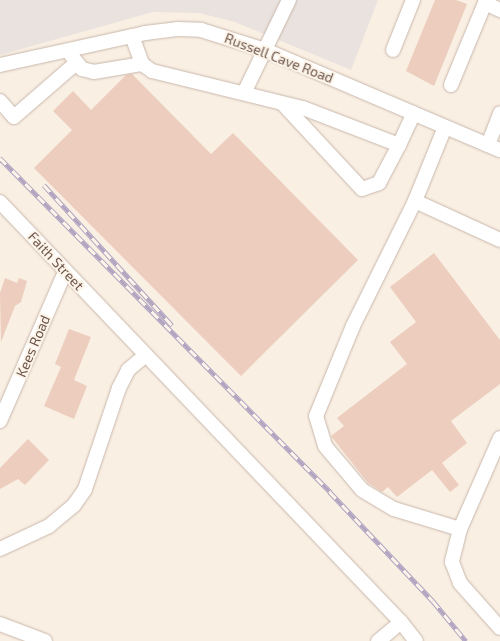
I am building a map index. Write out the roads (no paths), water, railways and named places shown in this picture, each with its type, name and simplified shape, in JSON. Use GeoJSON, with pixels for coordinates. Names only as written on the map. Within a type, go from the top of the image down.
{"type":"FeatureCollection","features":[{"type":"Feature","properties":{"kind":"street"},"geometry":{"type":"LineString","coordinates":[[244,93],[289,0]]}},
{"type":"Feature","properties":{"kind":"street"},"geometry":{"type":"LineString","coordinates":[[394,50],[413,0]]}},
{"type":"Feature","properties":{"kind":"street"},"geometry":{"type":"LineString","coordinates":[[451,86],[481,1],[500,10]]}},
{"type":"Feature","properties":{"kind":"street","name":"Russell Cave Road"},"geometry":{"type":"LineString","coordinates":[[0,65],[132,36],[177,29],[201,30],[265,50],[494,148]]}},
{"type":"Feature","properties":{"kind":"street"},"geometry":{"type":"LineString","coordinates":[[132,36],[142,64],[152,71],[174,78],[192,78],[282,104],[303,108],[399,145]]}},
{"type":"Feature","properties":{"kind":"street"},"geometry":{"type":"LineString","coordinates":[[68,50],[75,64],[94,72],[142,64]]}},
{"type":"Feature","properties":{"kind":"street"},"geometry":{"type":"LineString","coordinates":[[0,102],[14,117],[75,64]]}},
{"type":"Feature","properties":{"kind":"street"},"geometry":{"type":"LineString","coordinates":[[282,104],[362,189],[379,183],[414,113]]}},
{"type":"Feature","properties":{"kind":"street"},"geometry":{"type":"LineString","coordinates":[[494,148],[500,113]]}},
{"type":"Feature","properties":{"kind":"street"},"geometry":{"type":"LineString","coordinates":[[445,127],[415,201],[353,326],[316,416],[325,446],[362,490],[394,509],[460,529]]}},
{"type":"Feature","properties":{"kind":"street"},"geometry":{"type":"LineString","coordinates":[[415,201],[500,240]]}},
{"type":"Feature","properties":{"kind":"street","name":"Faith Street"},"geometry":{"type":"LineString","coordinates":[[0,202],[401,622],[416,641]]}},
{"type":"Feature","properties":{"kind":"street","name":"Kees Road"},"geometry":{"type":"LineString","coordinates":[[0,421],[66,272]]}},
{"type":"Feature","properties":{"kind":"street"},"geometry":{"type":"LineString","coordinates":[[0,549],[49,526],[74,505],[85,489],[119,388],[128,370],[146,355]]}},
{"type":"Feature","properties":{"kind":"street"},"geometry":{"type":"LineString","coordinates":[[500,438],[496,460],[460,529],[452,562],[460,583],[500,628]]}},
{"type":"Feature","properties":{"kind":"street"},"geometry":{"type":"LineString","coordinates":[[378,641],[401,622]]}},
{"type":"Feature","properties":{"kind":"street"},"geometry":{"type":"LineString","coordinates":[[0,624],[45,641]]}},
{"type":"Feature","properties":{"kind":"railway"},"geometry":{"type":"LineString","coordinates":[[0,158],[330,492],[433,601],[466,641]]}},
{"type":"Feature","properties":{"kind":"railway"},"geometry":{"type":"LineString","coordinates":[[44,185],[172,325]]}}]}
